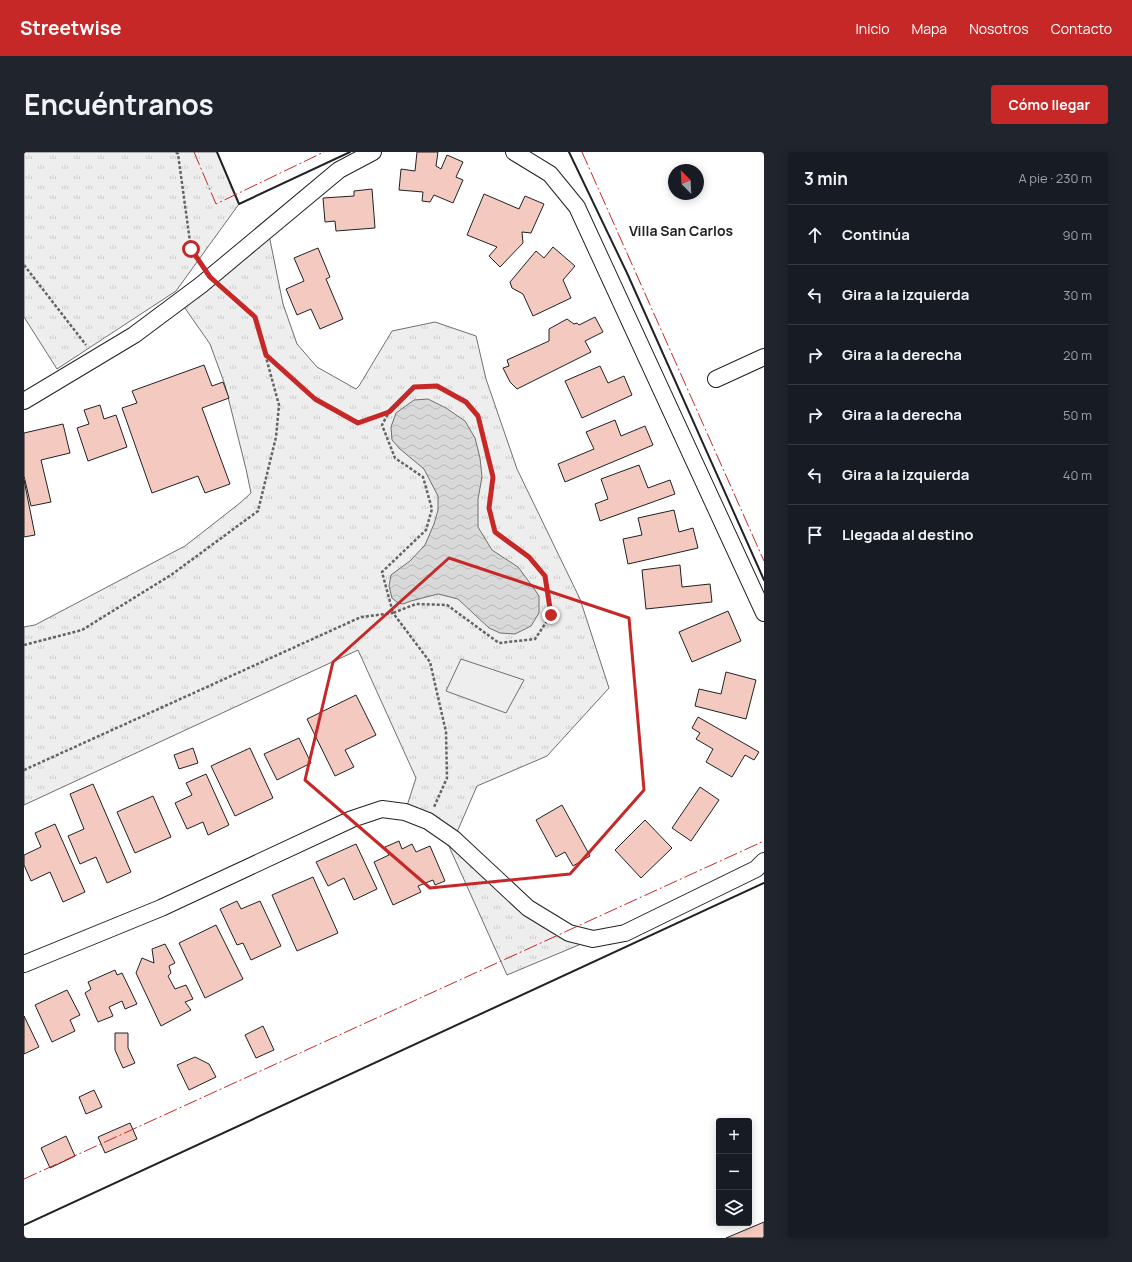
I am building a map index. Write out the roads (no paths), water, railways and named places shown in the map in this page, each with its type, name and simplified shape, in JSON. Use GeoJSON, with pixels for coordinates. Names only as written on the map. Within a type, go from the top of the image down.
{"type":"FeatureCollection","features":[{"type":"Feature","properties":{"kind":"street"},"geometry":{"type":"LineString","coordinates":[[24,401],[134,335],[210,277],[339,170],[373,152]]}},
{"type":"Feature","properties":{"kind":"street"},"geometry":{"type":"LineString","coordinates":[[514,152],[550,174],[577,207],[764,613]]}},
{"type":"Feature","properties":{"kind":"street"},"geometry":{"type":"LineString","coordinates":[[716,379],[764,357]]}},
{"type":"Feature","properties":{"kind":"street"},"geometry":{"type":"LineString","coordinates":[[24,964],[161,908],[352,819],[382,809],[405,812],[428,820],[454,839],[528,908],[568,934],[593,939],[625,932],[756,869],[764,861]]}},
{"type":"Feature","properties":{"kind":"water"},"geometry":{"type":"Polygon","coordinates":[[[428,399],[446,408],[465,421],[475,438],[480,458],[482,477],[478,499],[478,527],[492,550],[518,567],[539,596],[539,613],[531,626],[515,634],[500,633],[489,628],[458,599],[438,594],[403,604],[398,603],[392,598],[389,586],[391,575],[410,561],[425,545],[438,510],[438,496],[424,469],[400,449],[392,440],[391,427],[396,413],[414,400],[428,399]]]}},
{"type":"Feature","properties":{"kind":"district","name":"Villa San Carlos"},"geometry":{"type":"Point","coordinates":[681,230]}}]}
